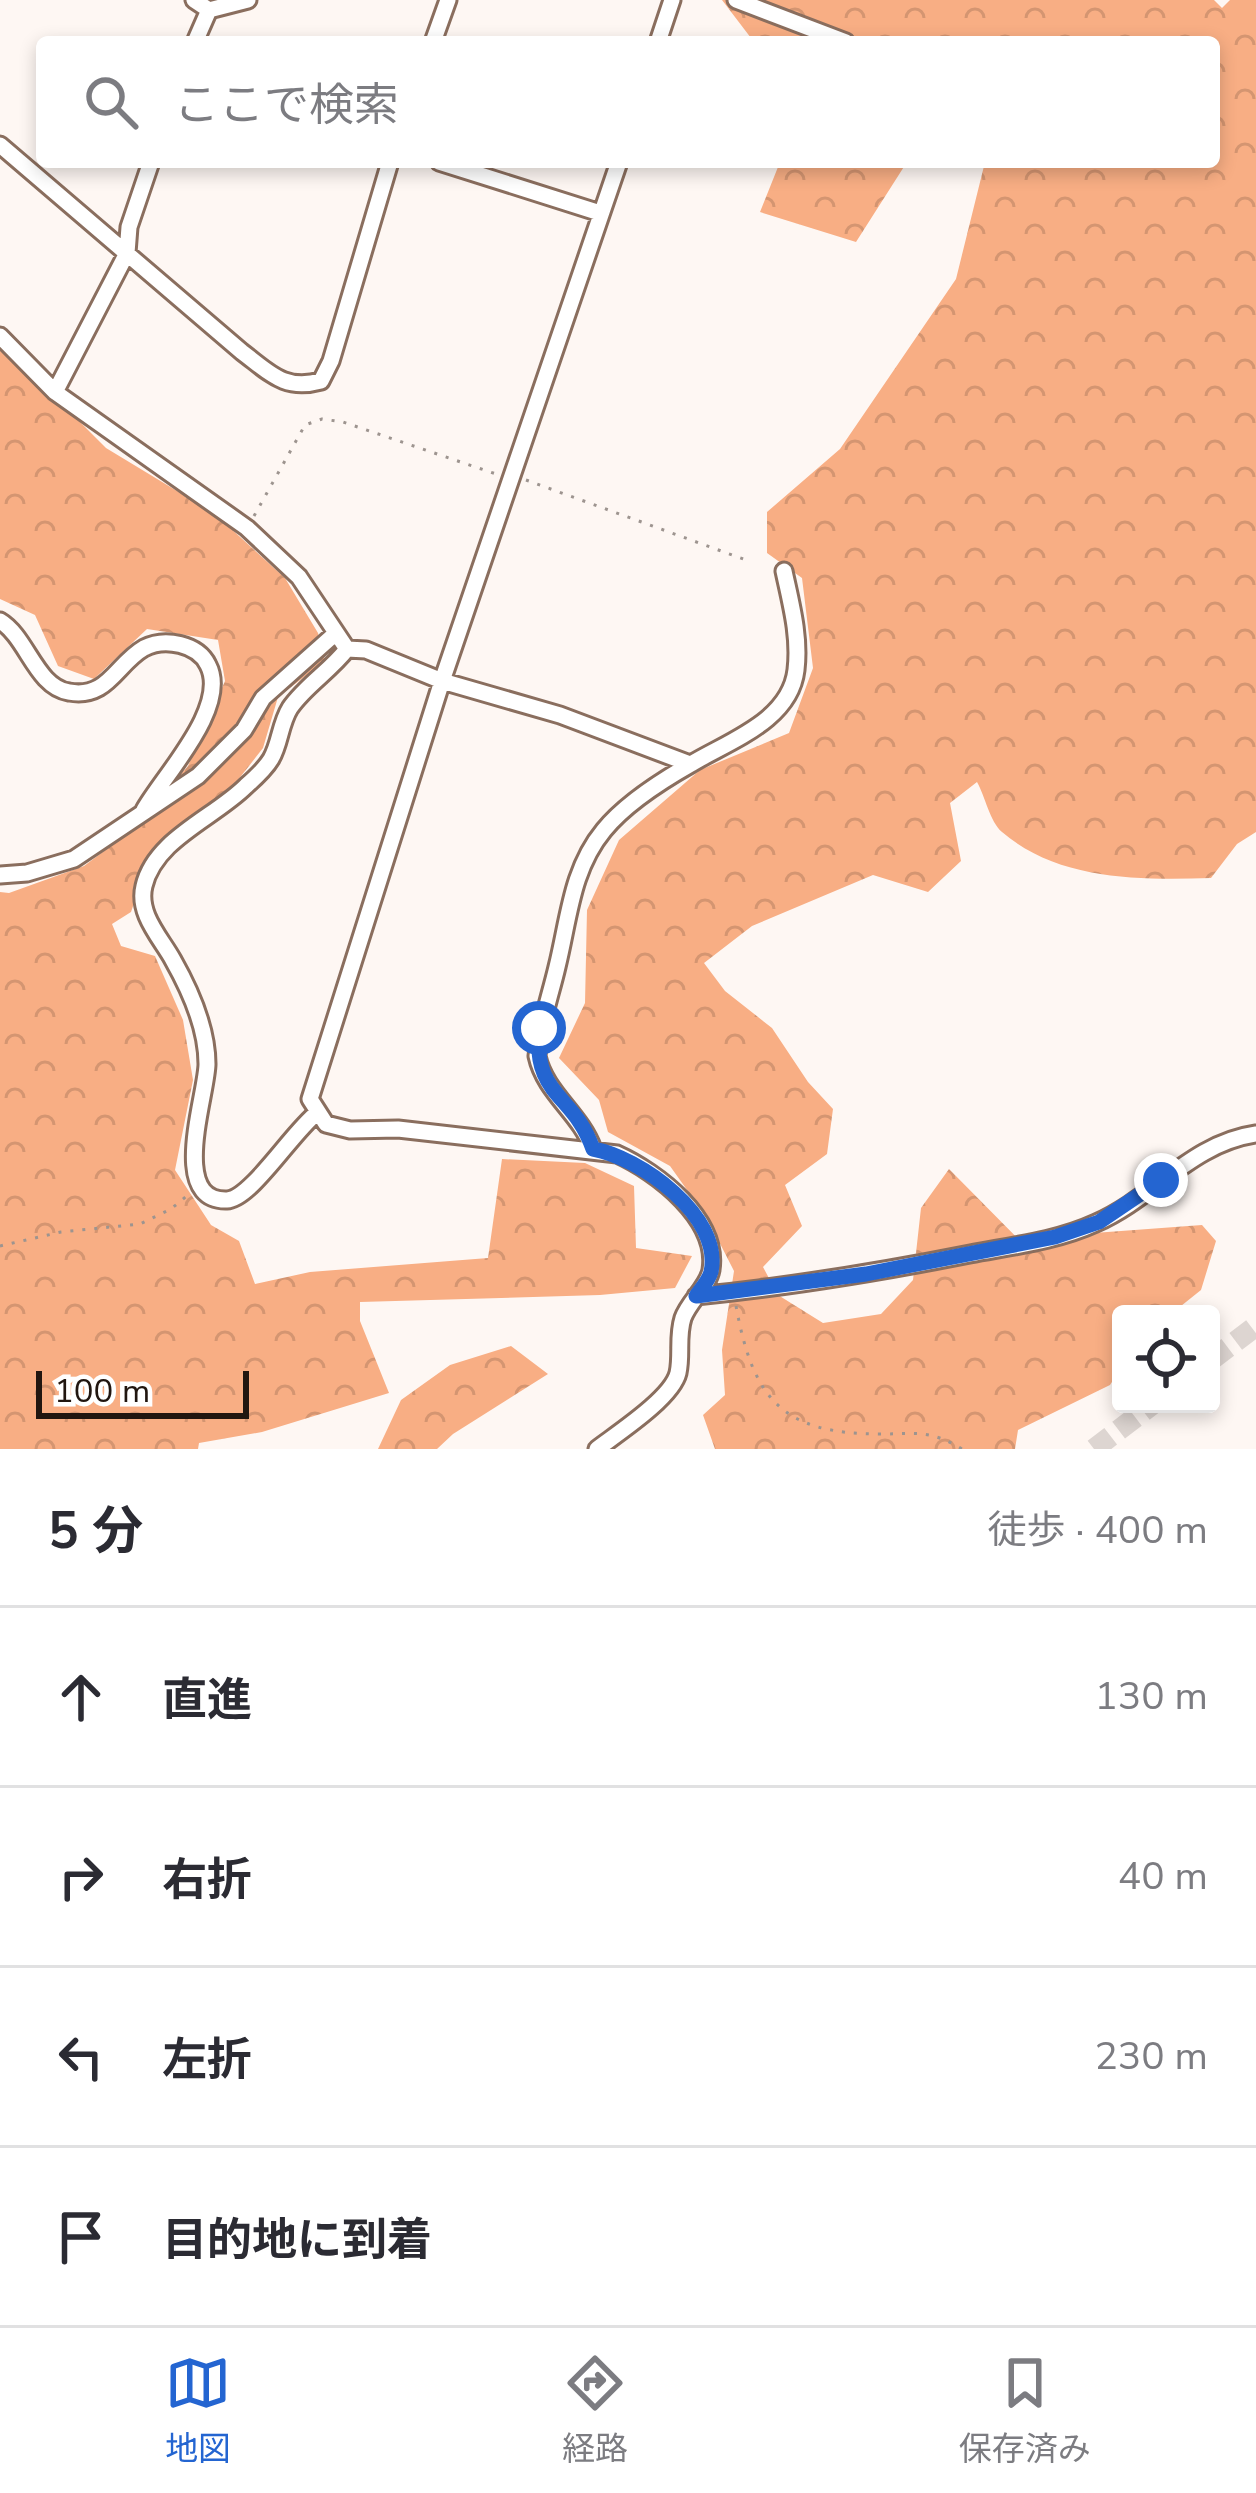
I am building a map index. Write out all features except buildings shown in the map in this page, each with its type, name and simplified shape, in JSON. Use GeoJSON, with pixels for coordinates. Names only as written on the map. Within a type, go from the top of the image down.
{"type":"FeatureCollection","features":[{"type":"Feature","properties":{"kind":"street"},"geometry":{"type":"LineString","coordinates":[[194,0],[209,10],[248,0]]}},
{"type":"Feature","properties":{"kind":"street"},"geometry":{"type":"LineString","coordinates":[[435,36],[448,0]]}},
{"type":"Feature","properties":{"kind":"street"},"geometry":{"type":"LineString","coordinates":[[660,36],[672,0]]}},
{"type":"Feature","properties":{"kind":"street"},"geometry":{"type":"LineString","coordinates":[[736,0],[830,36]]}},
{"type":"Feature","properties":{"kind":"street"},"geometry":{"type":"LineString","coordinates":[[198,36],[209,10]]}},
{"type":"Feature","properties":{"kind":"street"},"geometry":{"type":"LineString","coordinates":[[0,145],[280,380],[302,386],[321,382],[331,361],[388,168]]}},
{"type":"Feature","properties":{"kind":"street"},"geometry":{"type":"LineString","coordinates":[[55,392],[127,253],[130,227],[149,168]]}},
{"type":"Feature","properties":{"kind":"street"},"geometry":{"type":"LineString","coordinates":[[458,168],[600,213]]}},
{"type":"Feature","properties":{"kind":"street"},"geometry":{"type":"LineString","coordinates":[[597,1449],[664,1395],[678,1376],[677,1343],[684,1314],[711,1275],[711,1248],[699,1220],[636,1162],[617,1154],[398,1129],[350,1130],[326,1124],[310,1100],[442,681],[617,168]]}},
{"type":"Feature","properties":{"kind":"street"},"geometry":{"type":"LineString","coordinates":[[0,336],[55,392],[247,528],[299,577],[347,649]]}},
{"type":"Feature","properties":{"kind":"street"},"geometry":{"type":"LineString","coordinates":[[593,1149],[584,1125],[541,1074],[537,1056],[565,915],[587,854],[606,827],[690,764],[772,715],[788,696],[796,675],[797,633],[784,571]]}},
{"type":"Feature","properties":{"kind":"street"},"geometry":{"type":"LineString","coordinates":[[0,621],[19,638],[48,680],[68,692],[97,691],[145,648],[173,642],[200,652],[212,670],[210,702],[180,763],[144,810]]}},
{"type":"Feature","properties":{"kind":"street"},"geometry":{"type":"LineString","coordinates":[[0,875],[27,873],[74,859],[198,776],[244,730],[263,698],[336,633]]}},
{"type":"Feature","properties":{"kind":"street"},"geometry":{"type":"LineString","coordinates":[[317,1113],[298,1127],[246,1194],[227,1200],[212,1196],[200,1185],[192,1162],[207,1063],[200,1019],[146,916],[142,890],[155,858],[244,788],[272,758],[286,714],[347,649],[366,650],[442,681],[560,715],[690,764]]}},
{"type":"Feature","properties":{"kind":"street"},"geometry":{"type":"LineString","coordinates":[[696,1296],[866,1274],[1055,1237],[1099,1222],[1205,1149],[1231,1137],[1256,1134]]}},
{"type":"Feature","properties":{"kind":"path"},"geometry":{"type":"LineString","coordinates":[[247,528],[305,425],[322,419],[343,422],[492,475],[515,476],[746,560]]}},
{"type":"Feature","properties":{"kind":"path"},"geometry":{"type":"LineString","coordinates":[[0,1246],[61,1232],[140,1224],[171,1209],[200,1185]]}},
{"type":"Feature","properties":{"kind":"path"},"geometry":{"type":"LineString","coordinates":[[734,1292],[747,1358],[767,1394],[791,1416],[824,1431],[919,1431],[938,1435],[962,1449]]}},
{"type":"Feature","properties":{"kind":"green space"},"geometry":{"type":"Polygon","coordinates":[[[722,0],[1214,0],[1222,8],[1230,0],[1256,0],[1256,832],[1237,844],[1211,878],[1102,874],[1049,860],[1002,832],[977,782],[950,803],[961,861],[928,892],[873,875],[752,926],[704,963],[725,991],[772,1028],[808,1082],[833,1109],[827,1154],[785,1185],[802,1226],[763,1267],[778,1295],[823,1323],[881,1314],[913,1280],[921,1208],[949,1169],[1031,1252],[1094,1233],[1202,1225],[1216,1241],[1201,1290],[1182,1305],[1112,1305],[1110,1385],[1018,1430],[1015,1449],[715,1449],[703,1415],[725,1395],[722,1350],[734,1271],[707,1218],[670,1166],[608,1132],[599,1100],[559,1058],[585,1003],[587,910],[619,840],[700,770],[789,733],[813,668],[802,578],[767,553],[767,512],[840,449],[956,279],[984,168],[1220,168],[1220,36],[749,36],[722,0]]]}},
{"type":"Feature","properties":{"kind":"green space"},"geometry":{"type":"Polygon","coordinates":[[[778,168],[903,168],[856,242],[760,212],[778,168]]]}},
{"type":"Feature","properties":{"kind":"green space"},"geometry":{"type":"Polygon","coordinates":[[[0,342],[106,448],[215,514],[285,578],[318,633],[325,661],[278,697],[263,748],[227,794],[149,859],[131,912],[112,924],[121,946],[155,956],[183,1020],[193,1080],[175,1170],[211,1225],[239,1241],[255,1284],[310,1272],[488,1258],[502,1159],[585,1163],[634,1186],[636,1248],[692,1256],[675,1288],[600,1295],[360,1302],[360,1321],[389,1393],[262,1432],[199,1443],[198,1449],[0,1449],[0,892],[9,893],[84,866],[128,833],[188,766],[225,681],[218,640],[147,629],[94,679],[58,666],[35,615],[0,599],[0,342]]]}},
{"type":"Feature","properties":{"kind":"green space"},"geometry":{"type":"Polygon","coordinates":[[[511,1346],[548,1374],[437,1449],[378,1449],[401,1400],[450,1365],[511,1346]]]}},
{"type":"Feature","properties":{"kind":"tunnel"},"geometry":{"type":"LineString","coordinates":[[1220,1353],[1256,1326]]}},
{"type":"Feature","properties":{"kind":"tunnel"},"geometry":{"type":"LineString","coordinates":[[1094,1449],[1141,1413]]}},
{"type":"Feature","properties":{"kind":"route"},"geometry":{"type":"LineString","coordinates":[[539,1028],[541,1074],[584,1125],[593,1149],[636,1162],[699,1220],[711,1248],[711,1275],[696,1296],[866,1274],[1055,1237],[1099,1222],[1161,1180]]}}]}
